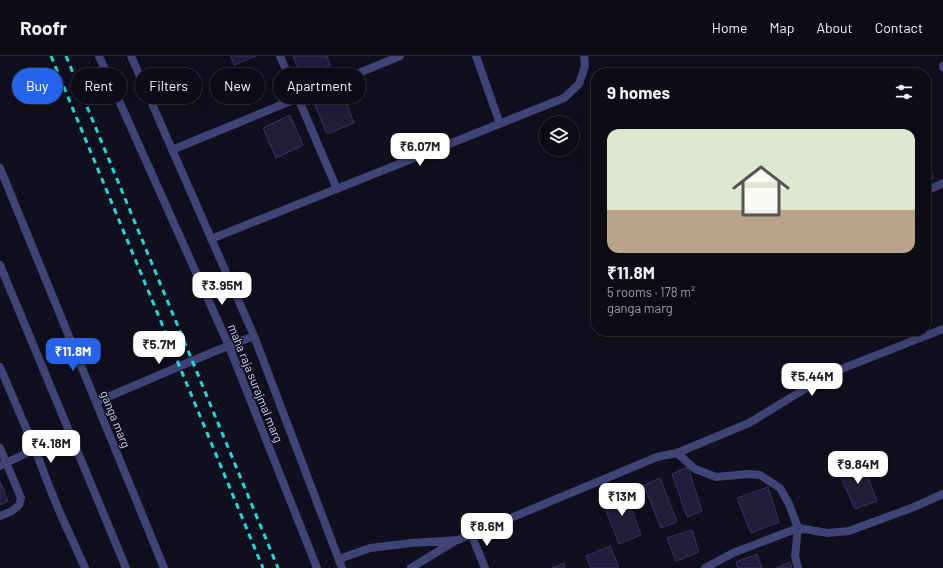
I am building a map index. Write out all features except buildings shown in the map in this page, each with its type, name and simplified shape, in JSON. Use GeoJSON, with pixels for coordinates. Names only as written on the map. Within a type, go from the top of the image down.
{"type":"FeatureCollection","features":[{"type":"Feature","properties":{"kind":"street","name":"maha raja surajmal marg"},"geometry":{"type":"LineString","coordinates":[[99,56],[229,346],[317,568]]}},
{"type":"Feature","properties":{"kind":"street","name":"maha raja surajmal marg"},"geometry":{"type":"LineString","coordinates":[[131,56],[254,336],[342,568]]}},
{"type":"Feature","properties":{"kind":"street"},"geometry":{"type":"LineString","coordinates":[[280,56],[285,68]]}},
{"type":"Feature","properties":{"kind":"street"},"geometry":{"type":"LineString","coordinates":[[366,70],[400,56]]}},
{"type":"Feature","properties":{"kind":"street"},"geometry":{"type":"LineString","coordinates":[[476,56],[500,124]]}},
{"type":"Feature","properties":{"kind":"street"},"geometry":{"type":"LineString","coordinates":[[211,239],[564,98],[578,84],[585,66],[584,56]]}},
{"type":"Feature","properties":{"kind":"street"},"geometry":{"type":"LineString","coordinates":[[172,150],[283,104]]}},
{"type":"Feature","properties":{"kind":"street"},"geometry":{"type":"LineString","coordinates":[[301,104],[337,189]]}},
{"type":"Feature","properties":{"kind":"street","name":"ganga marg"},"geometry":{"type":"LineString","coordinates":[[0,168],[164,568]]}},
{"type":"Feature","properties":{"kind":"street"},"geometry":{"type":"LineString","coordinates":[[931,188],[943,183]]}},
{"type":"Feature","properties":{"kind":"street"},"geometry":{"type":"LineString","coordinates":[[0,265],[126,568]]}},
{"type":"Feature","properties":{"kind":"street"},"geometry":{"type":"LineString","coordinates":[[931,334],[943,329]]}},
{"type":"Feature","properties":{"kind":"street"},"geometry":{"type":"LineString","coordinates":[[96,402],[254,336]]}},
{"type":"Feature","properties":{"kind":"street"},"geometry":{"type":"LineString","coordinates":[[411,568],[471,534],[657,457],[677,453],[749,423],[831,373],[925,336]]}},
{"type":"Feature","properties":{"kind":"street"},"geometry":{"type":"LineString","coordinates":[[1,371],[85,568]]}},
{"type":"Feature","properties":{"kind":"street"},"geometry":{"type":"LineString","coordinates":[[0,448],[3,464],[21,498],[19,505],[12,511],[0,516]]}},
{"type":"Feature","properties":{"kind":"street"},"geometry":{"type":"LineString","coordinates":[[3,464],[35,448]]}},
{"type":"Feature","properties":{"kind":"street"},"geometry":{"type":"LineString","coordinates":[[677,453],[695,469],[716,477],[748,474],[760,475],[780,488],[789,504],[798,528],[795,556],[798,568]]}},
{"type":"Feature","properties":{"kind":"street"},"geometry":{"type":"LineString","coordinates":[[705,568],[733,553],[798,528],[828,533],[849,531],[914,507],[943,494]]}},
{"type":"Feature","properties":{"kind":"street"},"geometry":{"type":"LineString","coordinates":[[471,534],[485,568]]}},
{"type":"Feature","properties":{"kind":"street"},"geometry":{"type":"LineString","coordinates":[[339,559],[370,548],[411,543],[458,540]]}},
{"type":"Feature","properties":{"kind":"railway"},"geometry":{"type":"LineString","coordinates":[[51,56],[263,568]]}},
{"type":"Feature","properties":{"kind":"railway"},"geometry":{"type":"LineString","coordinates":[[66,56],[278,568]]}}]}
